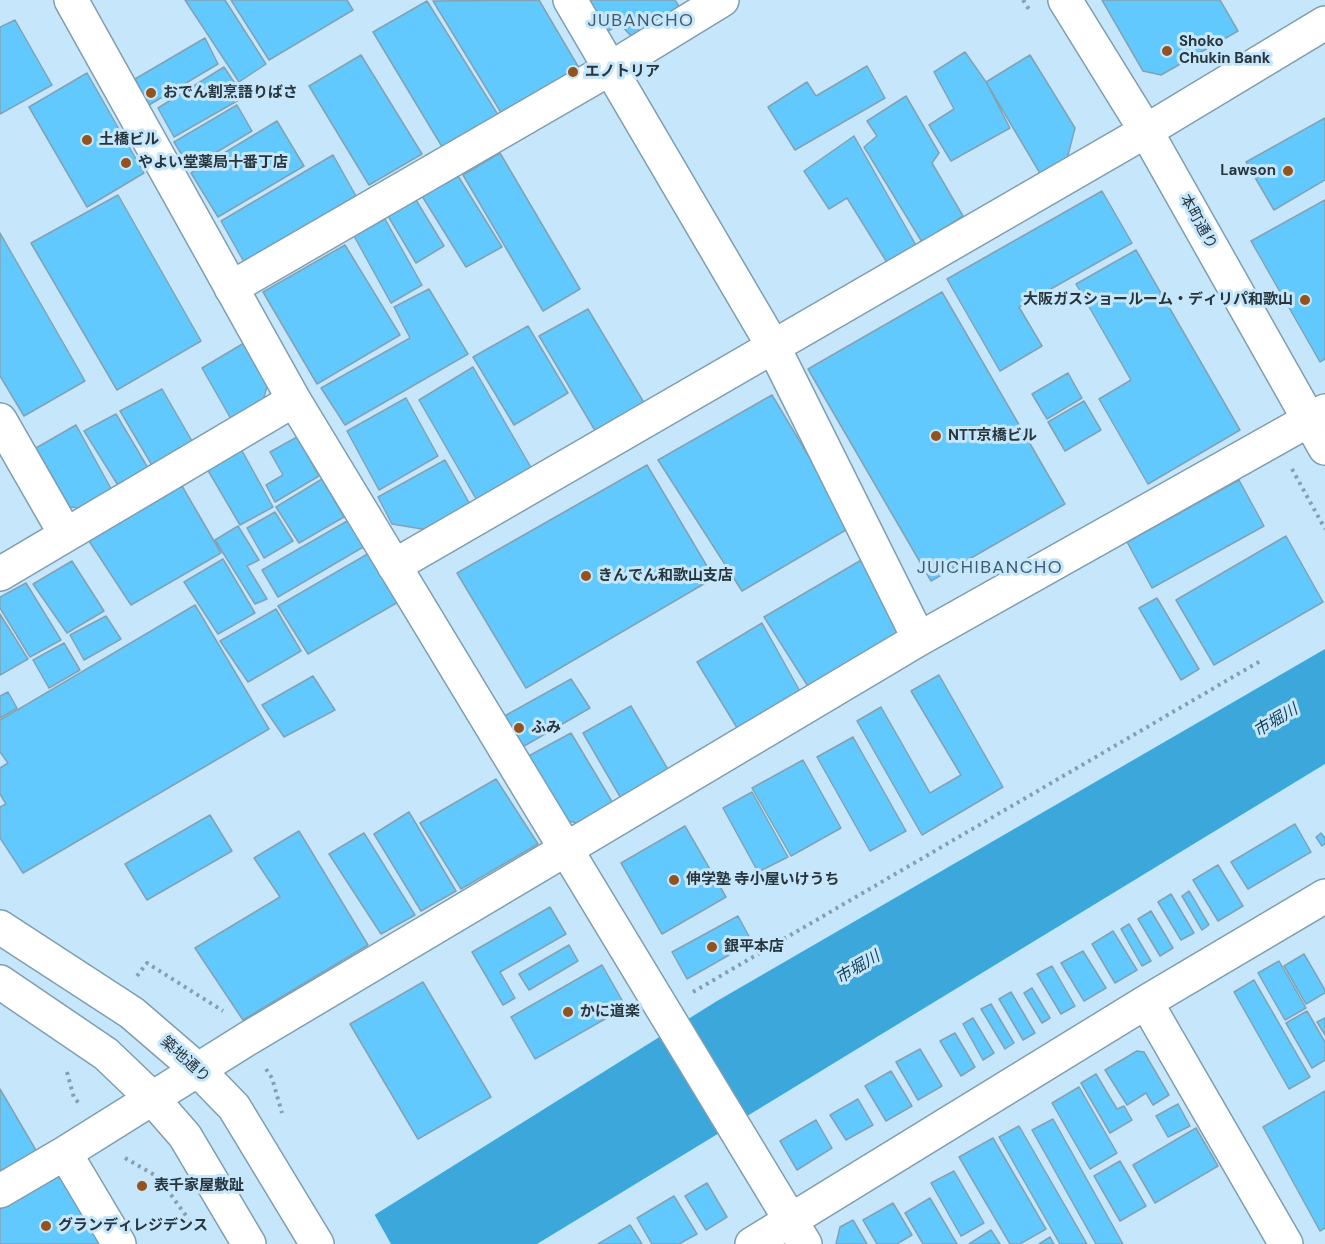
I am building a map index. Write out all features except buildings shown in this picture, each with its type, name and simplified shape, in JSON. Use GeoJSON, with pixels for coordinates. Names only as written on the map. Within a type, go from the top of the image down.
{"type":"FeatureCollection","features":[{"type":"Feature","properties":{"kind":"street"},"geometry":{"type":"LineString","coordinates":[[71,0],[294,400],[566,848],[670,997],[753,1158],[798,1232]]}},
{"type":"Feature","properties":{"kind":"street"},"geometry":{"type":"LineString","coordinates":[[570,0],[773,346],[919,639]]}},
{"type":"Feature","properties":{"kind":"street"},"geometry":{"type":"LineString","coordinates":[[231,288],[611,68],[722,0]]}},
{"type":"Feature","properties":{"kind":"street","name":"本町通り"},"geometry":{"type":"LineString","coordinates":[[1065,0],[1146,131],[1320,426]]}},
{"type":"Feature","properties":{"kind":"street"},"geometry":{"type":"LineString","coordinates":[[394,566],[1146,131],[1325,23]]}},
{"type":"Feature","properties":{"kind":"street"},"geometry":{"type":"LineString","coordinates":[[0,574],[294,400]]}},
{"type":"Feature","properties":{"kind":"street"},"geometry":{"type":"LineString","coordinates":[[0,420],[66,535]]}},
{"type":"Feature","properties":{"kind":"street"},"geometry":{"type":"LineString","coordinates":[[0,1191],[65,1153],[197,1069],[919,639],[1320,426]]}},
{"type":"Feature","properties":{"kind":"street"},"geometry":{"type":"LineString","coordinates":[[752,1244],[798,1232],[1146,1002],[1325,896]]}},
{"type":"Feature","properties":{"kind":"street","name":"築地通り"},"geometry":{"type":"LineString","coordinates":[[0,927],[132,1013],[197,1069],[234,1107],[310,1232]]}},
{"type":"Feature","properties":{"kind":"street"},"geometry":{"type":"LineString","coordinates":[[0,982],[106,1054],[151,1097],[185,1136],[249,1244]]}},
{"type":"Feature","properties":{"kind":"street"},"geometry":{"type":"LineString","coordinates":[[1146,1002],[1286,1244]]}},
{"type":"Feature","properties":{"kind":"street"},"geometry":{"type":"LineString","coordinates":[[65,1153],[119,1244]]}},
{"type":"Feature","properties":{"kind":"path"},"geometry":{"type":"LineString","coordinates":[[1300,486],[1325,529]]}},
{"type":"Feature","properties":{"kind":"path"},"geometry":{"type":"LineString","coordinates":[[670,997],[1262,660]]}},
{"type":"Feature","properties":{"kind":"water","name":"市堀川"},"geometry":{"type":"Polygon","coordinates":[[[1325,649],[1325,764],[537,1244],[328,1244],[717,1001],[1325,649]]]}},
{"type":"Feature","properties":{"kind":"pier"},"geometry":{"type":"Polygon","coordinates":[[[373,1212],[391,1244],[325,1244],[326,1241],[373,1212]]]}},
{"type":"Feature","properties":{"kind":"place","name":"Shoko Chukin Bank"},"geometry":{"type":"Point","coordinates":[1167,51]}},
{"type":"Feature","properties":{"kind":"place","name":"エノトリア"},"geometry":{"type":"Point","coordinates":[573,72]}},
{"type":"Feature","properties":{"kind":"place","name":"おでん割烹語りばさ"},"geometry":{"type":"Point","coordinates":[151,93]}},
{"type":"Feature","properties":{"kind":"place","name":"土橋ビル"},"geometry":{"type":"Point","coordinates":[87,140]}},
{"type":"Feature","properties":{"kind":"place","name":"やよい堂薬局十番丁店"},"geometry":{"type":"Point","coordinates":[126,163]}},
{"type":"Feature","properties":{"kind":"place","name":"Lawson"},"geometry":{"type":"Point","coordinates":[1288,171]}},
{"type":"Feature","properties":{"kind":"place","name":"大阪ガスショールーム・ディリパ和歌山"},"geometry":{"type":"Point","coordinates":[1305,300]}},
{"type":"Feature","properties":{"kind":"place","name":"NTT京橋ビル"},"geometry":{"type":"Point","coordinates":[936,436]}},
{"type":"Feature","properties":{"kind":"place","name":"きんでん和歌山支店"},"geometry":{"type":"Point","coordinates":[586,576]}},
{"type":"Feature","properties":{"kind":"place","name":"ふみ"},"geometry":{"type":"Point","coordinates":[519,728]}},
{"type":"Feature","properties":{"kind":"place","name":"伸学塾 寺小屋いけうち"},"geometry":{"type":"Point","coordinates":[674,880]}},
{"type":"Feature","properties":{"kind":"place","name":"銀平本店"},"geometry":{"type":"Point","coordinates":[712,947]}},
{"type":"Feature","properties":{"kind":"place","name":"かに道楽"},"geometry":{"type":"Point","coordinates":[568,1012]}},
{"type":"Feature","properties":{"kind":"place","name":"表千家屋敷趾"},"geometry":{"type":"Point","coordinates":[142,1186]}},
{"type":"Feature","properties":{"kind":"place","name":"グランディレジデンス"},"geometry":{"type":"Point","coordinates":[46,1226]}},
{"type":"Feature","properties":{"kind":"district","name":"JUBANCHO"},"geometry":{"type":"Point","coordinates":[641,21]}},
{"type":"Feature","properties":{"kind":"district","name":"JUICHIBANCHO"},"geometry":{"type":"Point","coordinates":[990,568]}}]}
